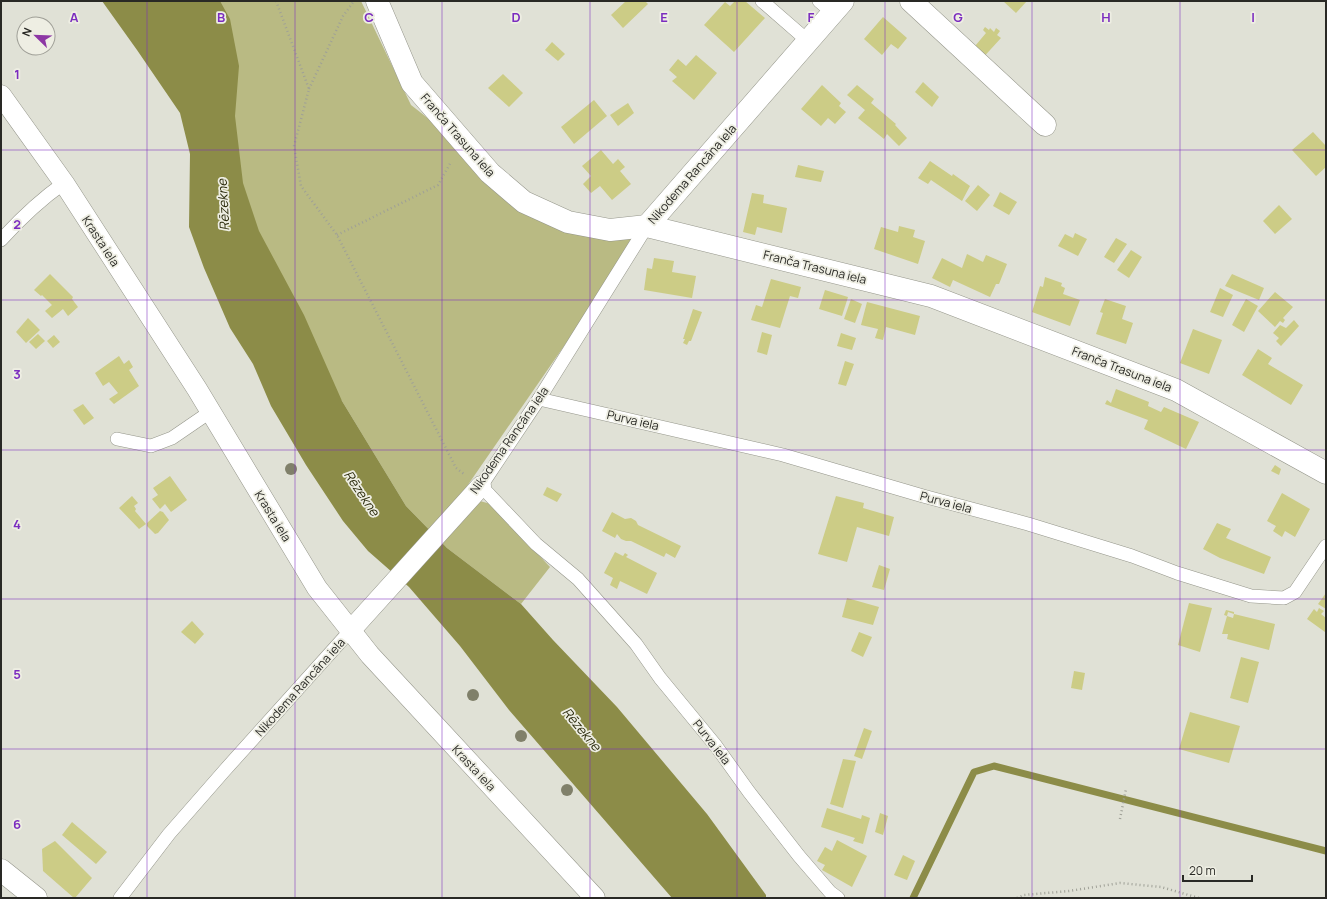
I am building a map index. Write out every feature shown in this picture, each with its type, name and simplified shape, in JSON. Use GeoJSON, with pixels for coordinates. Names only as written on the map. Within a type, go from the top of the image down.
{"type":"FeatureCollection","features":[{"type":"Feature","properties":{"kind":"street","name":"Franča Trasuna iela"},"geometry":{"type":"LineString","coordinates":[[377,1],[412,83],[490,173],[524,202],[568,222],[610,230],[647,226],[931,296],[1176,390],[1326,474]]}},
{"type":"Feature","properties":{"kind":"street"},"geometry":{"type":"LineString","coordinates":[[911,1],[1045,126]]}},
{"type":"Feature","properties":{"kind":"street","name":"Nikodema Rancāna iela"},"geometry":{"type":"LineString","coordinates":[[647,226],[808,41],[831,5]]}},
{"type":"Feature","properties":{"kind":"street","name":"Krasta iela"},"geometry":{"type":"LineString","coordinates":[[1,95],[64,183],[197,390],[318,588],[370,655],[595,898]]}},
{"type":"Feature","properties":{"kind":"street","name":"Nikodema Rancāna iela"},"geometry":{"type":"LineString","coordinates":[[350,631],[481,486]]}},
{"type":"Feature","properties":{"kind":"street"},"geometry":{"type":"LineString","coordinates":[[1,870],[36,898]]}},
{"type":"Feature","properties":{"kind":"lane"},"geometry":{"type":"LineString","coordinates":[[762,1],[808,41]]}},
{"type":"Feature","properties":{"kind":"lane"},"geometry":{"type":"LineString","coordinates":[[1,240],[43,198],[64,183]]}},
{"type":"Feature","properties":{"kind":"lane","name":"Nikodema Rancāna iela"},"geometry":{"type":"LineString","coordinates":[[481,486],[539,399],[647,226]]}},
{"type":"Feature","properties":{"kind":"lane","name":"Purva iela"},"geometry":{"type":"LineString","coordinates":[[539,399],[783,455],[923,496],[1028,524],[1132,556],[1177,573],[1251,596],[1284,598],[1295,592],[1326,546]]}},
{"type":"Feature","properties":{"kind":"lane"},"geometry":{"type":"LineString","coordinates":[[117,439],[151,446],[172,438],[210,412]]}},
{"type":"Feature","properties":{"kind":"lane","name":"Purva iela"},"geometry":{"type":"LineString","coordinates":[[481,486],[536,544],[578,580],[636,644],[660,678],[716,746],[799,856],[830,892],[838,898]]}},
{"type":"Feature","properties":{"kind":"lane","name":"Nikodema Rancāna iela"},"geometry":{"type":"LineString","coordinates":[[120,898],[169,834],[350,631]]}},
{"type":"Feature","properties":{"kind":"path"},"geometry":{"type":"LineString","coordinates":[[276,1],[309,89]]}},
{"type":"Feature","properties":{"kind":"path"},"geometry":{"type":"LineString","coordinates":[[354,1],[343,16],[309,89],[294,146],[301,186],[337,235],[456,468],[481,486]]}},
{"type":"Feature","properties":{"kind":"path"},"geometry":{"type":"LineString","coordinates":[[337,235],[438,185],[462,141]]}},
{"type":"Feature","properties":{"kind":"path"},"geometry":{"type":"LineString","coordinates":[[1120,819],[1126,789]]}},
{"type":"Feature","properties":{"kind":"path"},"geometry":{"type":"LineString","coordinates":[[1016,898],[1024,895],[1069,891],[1120,882],[1161,886],[1199,898]]}},
{"type":"Feature","properties":{"kind":"green space"},"geometry":{"type":"Polygon","coordinates":[[[159,1],[361,1],[411,105],[549,213],[647,226],[454,505],[476,500],[491,504],[550,567],[521,604],[447,548],[406,506],[342,401],[226,252],[159,1]]]}},
{"type":"Feature","properties":{"kind":"water","name":"Rēzekne"},"geometry":{"type":"Polygon","coordinates":[[[102,1],[220,1],[230,19],[239,66],[235,116],[243,183],[259,231],[304,315],[342,401],[406,506],[447,548],[521,604],[617,707],[707,814],[766,895],[766,898],[672,898],[509,710],[460,646],[409,587],[368,551],[343,521],[306,465],[271,406],[253,364],[230,328],[204,268],[189,227],[190,154],[180,113],[102,1]]]}},
{"type":"Feature","properties":{"kind":"building"},"geometry":{"type":"Polygon","coordinates":[[[626,1],[645,1],[648,4],[623,28],[611,15],[626,1]]]}},
{"type":"Feature","properties":{"kind":"building"},"geometry":{"type":"Polygon","coordinates":[[[735,1],[745,1],[765,18],[734,52],[704,25],[725,2],[730,6],[735,1]]]}},
{"type":"Feature","properties":{"kind":"building"},"geometry":{"type":"Polygon","coordinates":[[[1003,1],[1027,1],[1016,13],[1003,1]]]}},
{"type":"Feature","properties":{"kind":"building"},"geometry":{"type":"Polygon","coordinates":[[[883,17],[907,38],[898,49],[891,44],[882,55],[864,39],[883,17]]]}},
{"type":"Feature","properties":{"kind":"building"},"geometry":{"type":"Polygon","coordinates":[[[985,27],[989,30],[990,28],[994,32],[996,28],[1000,31],[997,35],[1001,38],[980,61],[970,52],[986,33],[983,30],[985,27]]]}},
{"type":"Feature","properties":{"kind":"building"},"geometry":{"type":"Polygon","coordinates":[[[552,42],[565,54],[558,61],[545,50],[552,42]]]}},
{"type":"Feature","properties":{"kind":"building"},"geometry":{"type":"Polygon","coordinates":[[[696,55],[717,73],[694,100],[672,81],[677,77],[669,70],[678,59],[686,66],[696,55]]]}},
{"type":"Feature","properties":{"kind":"building"},"geometry":{"type":"Polygon","coordinates":[[[503,74],[523,93],[509,107],[488,88],[503,74]]]}},
{"type":"Feature","properties":{"kind":"building"},"geometry":{"type":"Polygon","coordinates":[[[923,82],[939,97],[932,107],[915,92],[923,82]]]}},
{"type":"Feature","properties":{"kind":"building"},"geometry":{"type":"Polygon","coordinates":[[[822,85],[841,103],[839,106],[846,112],[835,124],[828,118],[821,126],[801,109],[822,85]]]}},
{"type":"Feature","properties":{"kind":"building"},"geometry":{"type":"Polygon","coordinates":[[[857,85],[874,99],[871,103],[896,124],[895,125],[907,138],[899,146],[887,134],[884,139],[858,118],[865,110],[847,95],[857,85]]]}},
{"type":"Feature","properties":{"kind":"building"},"geometry":{"type":"Polygon","coordinates":[[[594,100],[607,116],[574,144],[561,127],[594,100]]]}},
{"type":"Feature","properties":{"kind":"building"},"geometry":{"type":"Polygon","coordinates":[[[628,103],[634,113],[618,126],[610,115],[628,103]]]}},
{"type":"Feature","properties":{"kind":"building"},"geometry":{"type":"Polygon","coordinates":[[[1313,132],[1326,146],[1326,167],[1316,176],[1292,150],[1313,132]]]}},
{"type":"Feature","properties":{"kind":"building"},"geometry":{"type":"Polygon","coordinates":[[[601,150],[613,164],[618,159],[625,167],[620,171],[631,184],[612,200],[600,186],[591,193],[583,184],[591,176],[582,166],[601,150]]]}},
{"type":"Feature","properties":{"kind":"building"},"geometry":{"type":"Polygon","coordinates":[[[930,161],[970,186],[962,201],[931,180],[928,184],[918,178],[930,161]]]}},
{"type":"Feature","properties":{"kind":"building"},"geometry":{"type":"Polygon","coordinates":[[[798,165],[824,171],[821,182],[795,177],[798,165]]]}},
{"type":"Feature","properties":{"kind":"building"},"geometry":{"type":"Polygon","coordinates":[[[978,185],[990,195],[977,211],[965,201],[978,185]]]}},
{"type":"Feature","properties":{"kind":"building"},"geometry":{"type":"Polygon","coordinates":[[[1000,192],[1017,202],[1009,215],[993,206],[1000,192]]]}},
{"type":"Feature","properties":{"kind":"building"},"geometry":{"type":"Polygon","coordinates":[[[752,193],[764,195],[763,203],[787,208],[782,233],[757,227],[755,235],[743,232],[752,193]]]}},
{"type":"Feature","properties":{"kind":"building"},"geometry":{"type":"Polygon","coordinates":[[[1279,205],[1292,219],[1275,234],[1263,221],[1279,205]]]}},
{"type":"Feature","properties":{"kind":"building"},"geometry":{"type":"Polygon","coordinates":[[[899,226],[915,230],[913,237],[925,241],[918,264],[874,249],[881,227],[898,232],[899,226]]]}},
{"type":"Feature","properties":{"kind":"building"},"geometry":{"type":"Polygon","coordinates":[[[1075,233],[1087,239],[1078,256],[1058,246],[1065,234],[1073,238],[1075,233]]]}},
{"type":"Feature","properties":{"kind":"building"},"geometry":{"type":"Polygon","coordinates":[[[1116,238],[1127,244],[1114,263],[1104,257],[1116,238]]]}},
{"type":"Feature","properties":{"kind":"building"},"geometry":{"type":"Polygon","coordinates":[[[1131,250],[1142,257],[1129,278],[1117,270],[1131,250]]]}},
{"type":"Feature","properties":{"kind":"building"},"geometry":{"type":"Polygon","coordinates":[[[967,254],[983,262],[986,255],[1007,264],[999,284],[996,284],[990,297],[953,280],[950,287],[932,278],[942,258],[962,268],[967,254]]]}},
{"type":"Feature","properties":{"kind":"building"},"geometry":{"type":"Polygon","coordinates":[[[654,258],[674,261],[672,272],[696,276],[692,298],[644,290],[647,268],[652,269],[654,258]]]}},
{"type":"Feature","properties":{"kind":"building"},"geometry":{"type":"Polygon","coordinates":[[[50,274],[73,297],[72,299],[78,307],[68,316],[63,309],[52,318],[45,311],[52,305],[42,295],[41,296],[34,290],[50,274]]]}},
{"type":"Feature","properties":{"kind":"building"},"geometry":{"type":"Polygon","coordinates":[[[1232,274],[1264,288],[1259,300],[1225,286],[1232,274]]]}},
{"type":"Feature","properties":{"kind":"building"},"geometry":{"type":"Polygon","coordinates":[[[1045,277],[1062,283],[1061,286],[1065,288],[1063,294],[1080,300],[1070,326],[1032,312],[1040,286],[1043,287],[1045,277]]]}},
{"type":"Feature","properties":{"kind":"building"},"geometry":{"type":"Polygon","coordinates":[[[771,279],[801,287],[798,298],[790,296],[780,328],[751,320],[756,305],[762,307],[771,279]]]}},
{"type":"Feature","properties":{"kind":"building"},"geometry":{"type":"Polygon","coordinates":[[[1220,288],[1233,295],[1223,317],[1210,312],[1220,288]]]}},
{"type":"Feature","properties":{"kind":"building"},"geometry":{"type":"Polygon","coordinates":[[[825,290],[848,297],[842,316],[819,309],[825,290]]]}},
{"type":"Feature","properties":{"kind":"building"},"geometry":{"type":"Polygon","coordinates":[[[1275,292],[1293,307],[1283,318],[1285,320],[1283,323],[1280,321],[1275,327],[1258,311],[1275,292]]]}},
{"type":"Feature","properties":{"kind":"building"},"geometry":{"type":"Polygon","coordinates":[[[851,299],[862,304],[855,323],[844,319],[851,299]]]}},
{"type":"Feature","properties":{"kind":"building"},"geometry":{"type":"Polygon","coordinates":[[[1105,299],[1126,306],[1122,319],[1133,323],[1126,344],[1096,334],[1103,313],[1100,312],[1105,299]]]}},
{"type":"Feature","properties":{"kind":"building"},"geometry":{"type":"Polygon","coordinates":[[[1246,299],[1258,306],[1244,332],[1232,325],[1246,299]]]}},
{"type":"Feature","properties":{"kind":"building"},"geometry":{"type":"Polygon","coordinates":[[[867,302],[920,316],[915,335],[886,327],[883,340],[875,338],[878,329],[861,325],[867,302]]]}},
{"type":"Feature","properties":{"kind":"building"},"geometry":{"type":"Polygon","coordinates":[[[693,309],[702,312],[691,341],[689,341],[687,345],[683,343],[685,339],[683,339],[693,309]]]}},
{"type":"Feature","properties":{"kind":"building"},"geometry":{"type":"Polygon","coordinates":[[[28,318],[40,330],[26,343],[16,332],[28,318]]]}},
{"type":"Feature","properties":{"kind":"building"},"geometry":{"type":"Polygon","coordinates":[[[1294,320],[1299,326],[1281,346],[1276,341],[1279,338],[1273,333],[1280,325],[1286,328],[1294,320]]]}},
{"type":"Feature","properties":{"kind":"building"},"geometry":{"type":"Polygon","coordinates":[[[1193,329],[1222,340],[1209,374],[1180,363],[1193,329]]]}},
{"type":"Feature","properties":{"kind":"building"},"geometry":{"type":"Polygon","coordinates":[[[762,332],[772,335],[767,355],[757,352],[762,332]]]}},
{"type":"Feature","properties":{"kind":"building"},"geometry":{"type":"Polygon","coordinates":[[[841,333],[856,338],[852,350],[837,346],[841,333]]]}},
{"type":"Feature","properties":{"kind":"building"},"geometry":{"type":"Polygon","coordinates":[[[38,334],[45,341],[36,349],[29,342],[38,334]]]}},
{"type":"Feature","properties":{"kind":"building"},"geometry":{"type":"Polygon","coordinates":[[[54,335],[60,342],[53,348],[47,341],[54,335]]]}},
{"type":"Feature","properties":{"kind":"building"},"geometry":{"type":"Polygon","coordinates":[[[1258,349],[1272,358],[1268,364],[1303,385],[1291,405],[1242,375],[1258,349]]]}},
{"type":"Feature","properties":{"kind":"building"},"geometry":{"type":"Polygon","coordinates":[[[119,356],[124,364],[129,360],[133,367],[129,370],[139,386],[114,404],[109,399],[118,393],[109,382],[103,386],[95,373],[119,356]]]}},
{"type":"Feature","properties":{"kind":"building"},"geometry":{"type":"Polygon","coordinates":[[[845,361],[854,364],[846,386],[838,384],[845,361]]]}},
{"type":"Feature","properties":{"kind":"building"},"geometry":{"type":"Polygon","coordinates":[[[1116,389],[1149,402],[1148,406],[1161,412],[1164,407],[1199,422],[1186,449],[1144,429],[1148,420],[1105,404],[1107,400],[1111,403],[1116,389]]]}},
{"type":"Feature","properties":{"kind":"building"},"geometry":{"type":"Polygon","coordinates":[[[83,404],[94,418],[84,425],[73,410],[83,404]]]}},
{"type":"Feature","properties":{"kind":"building"},"geometry":{"type":"Polygon","coordinates":[[[1275,465],[1281,469],[1279,475],[1271,471],[1275,465]]]}},
{"type":"Feature","properties":{"kind":"building"},"geometry":{"type":"Polygon","coordinates":[[[170,476],[187,500],[171,512],[165,504],[160,509],[152,499],[158,495],[153,488],[170,476]]]}},
{"type":"Feature","properties":{"kind":"building"},"geometry":{"type":"Polygon","coordinates":[[[547,487],[562,494],[557,502],[543,495],[547,487]]]}},
{"type":"Feature","properties":{"kind":"building"},"geometry":{"type":"Polygon","coordinates":[[[1282,493],[1310,509],[1295,537],[1285,531],[1282,537],[1273,531],[1276,526],[1267,521],[1282,493]]]}},
{"type":"Feature","properties":{"kind":"building"},"geometry":{"type":"Polygon","coordinates":[[[132,496],[138,503],[134,506],[136,509],[135,511],[146,524],[139,529],[119,508],[132,496]]]}},
{"type":"Feature","properties":{"kind":"building"},"geometry":{"type":"Polygon","coordinates":[[[836,496],[864,503],[863,508],[894,517],[889,536],[857,527],[847,562],[818,554],[836,496]]]}},
{"type":"Feature","properties":{"kind":"building"},"geometry":{"type":"Polygon","coordinates":[[[160,511],[163,512],[169,520],[158,533],[155,534],[147,526],[147,523],[160,511]]]}},
{"type":"Feature","properties":{"kind":"building"},"geometry":{"type":"Polygon","coordinates":[[[612,512],[625,519],[631,518],[636,521],[638,525],[681,546],[675,558],[666,553],[664,557],[631,541],[621,539],[617,534],[615,538],[602,531],[612,512]]]}},
{"type":"Feature","properties":{"kind":"building"},"geometry":{"type":"Polygon","coordinates":[[[1217,523],[1231,529],[1226,538],[1271,557],[1264,574],[1220,558],[1203,549],[1217,523]]]}},
{"type":"Feature","properties":{"kind":"building"},"geometry":{"type":"Polygon","coordinates":[[[615,552],[623,556],[625,553],[628,555],[626,557],[657,573],[647,594],[620,581],[617,589],[610,585],[613,578],[604,573],[615,552]]]}},
{"type":"Feature","properties":{"kind":"building"},"geometry":{"type":"Polygon","coordinates":[[[879,565],[890,569],[884,590],[872,587],[879,565]]]}},
{"type":"Feature","properties":{"kind":"building"},"geometry":{"type":"Polygon","coordinates":[[[1326,593],[1326,609],[1318,604],[1326,593]]]}},
{"type":"Feature","properties":{"kind":"building"},"geometry":{"type":"Polygon","coordinates":[[[847,598],[879,607],[873,625],[842,617],[847,598]]]}},
{"type":"Feature","properties":{"kind":"building"},"geometry":{"type":"Polygon","coordinates":[[[1189,603],[1212,608],[1200,652],[1178,645],[1189,603]]]}},
{"type":"Feature","properties":{"kind":"building"},"geometry":{"type":"Polygon","coordinates":[[[1319,608],[1324,611],[1321,614],[1326,618],[1325,632],[1307,619],[1314,609],[1317,612],[1319,608]]]}},
{"type":"Feature","properties":{"kind":"building"},"geometry":{"type":"Polygon","coordinates":[[[1226,610],[1234,612],[1234,614],[1228,612],[1227,616],[1224,615],[1226,610]]]}},
{"type":"Feature","properties":{"kind":"building"},"geometry":{"type":"Polygon","coordinates":[[[1234,614],[1275,624],[1269,650],[1227,639],[1228,634],[1222,634],[1227,616],[1233,618],[1234,614]]]}},
{"type":"Feature","properties":{"kind":"building"},"geometry":{"type":"Polygon","coordinates":[[[192,621],[204,634],[195,644],[181,632],[192,621]]]}},
{"type":"Feature","properties":{"kind":"building"},"geometry":{"type":"Polygon","coordinates":[[[859,632],[872,637],[863,657],[851,651],[859,632]]]}},
{"type":"Feature","properties":{"kind":"building"},"geometry":{"type":"Polygon","coordinates":[[[1241,657],[1259,662],[1248,703],[1230,698],[1241,657]]]}},
{"type":"Feature","properties":{"kind":"building"},"geometry":{"type":"Polygon","coordinates":[[[1074,671],[1085,673],[1082,690],[1071,688],[1074,671]]]}},
{"type":"Feature","properties":{"kind":"building"},"geometry":{"type":"Polygon","coordinates":[[[1190,712],[1240,726],[1229,763],[1179,749],[1190,712]]]}},
{"type":"Feature","properties":{"kind":"building"},"geometry":{"type":"Polygon","coordinates":[[[864,728],[872,731],[862,759],[854,756],[864,728]]]}},
{"type":"Feature","properties":{"kind":"building"},"geometry":{"type":"Polygon","coordinates":[[[843,759],[856,761],[843,808],[830,804],[843,759]]]}},
{"type":"Feature","properties":{"kind":"building"},"geometry":{"type":"Polygon","coordinates":[[[827,808],[861,819],[862,815],[870,818],[863,844],[853,841],[855,838],[821,827],[827,808]]]}},
{"type":"Feature","properties":{"kind":"building"},"geometry":{"type":"Polygon","coordinates":[[[880,813],[888,816],[883,835],[875,832],[880,813]]]}},
{"type":"Feature","properties":{"kind":"building"},"geometry":{"type":"Polygon","coordinates":[[[72,822],[107,852],[96,864],[62,835],[72,822]]]}},
{"type":"Feature","properties":{"kind":"building"},"geometry":{"type":"Polygon","coordinates":[[[837,840],[867,856],[852,887],[822,870],[825,865],[817,861],[825,847],[832,851],[837,840]]]}},
{"type":"Feature","properties":{"kind":"building"},"geometry":{"type":"Polygon","coordinates":[[[55,841],[92,878],[75,898],[43,871],[42,849],[55,841]]]}},
{"type":"Feature","properties":{"kind":"building"},"geometry":{"type":"Polygon","coordinates":[[[903,855],[915,861],[907,880],[894,875],[903,855]]]}},
{"type":"Feature","properties":{"kind":"waterway"},"geometry":{"type":"LineString","coordinates":[[913,898],[974,772],[994,766],[1326,851]]}}]}
